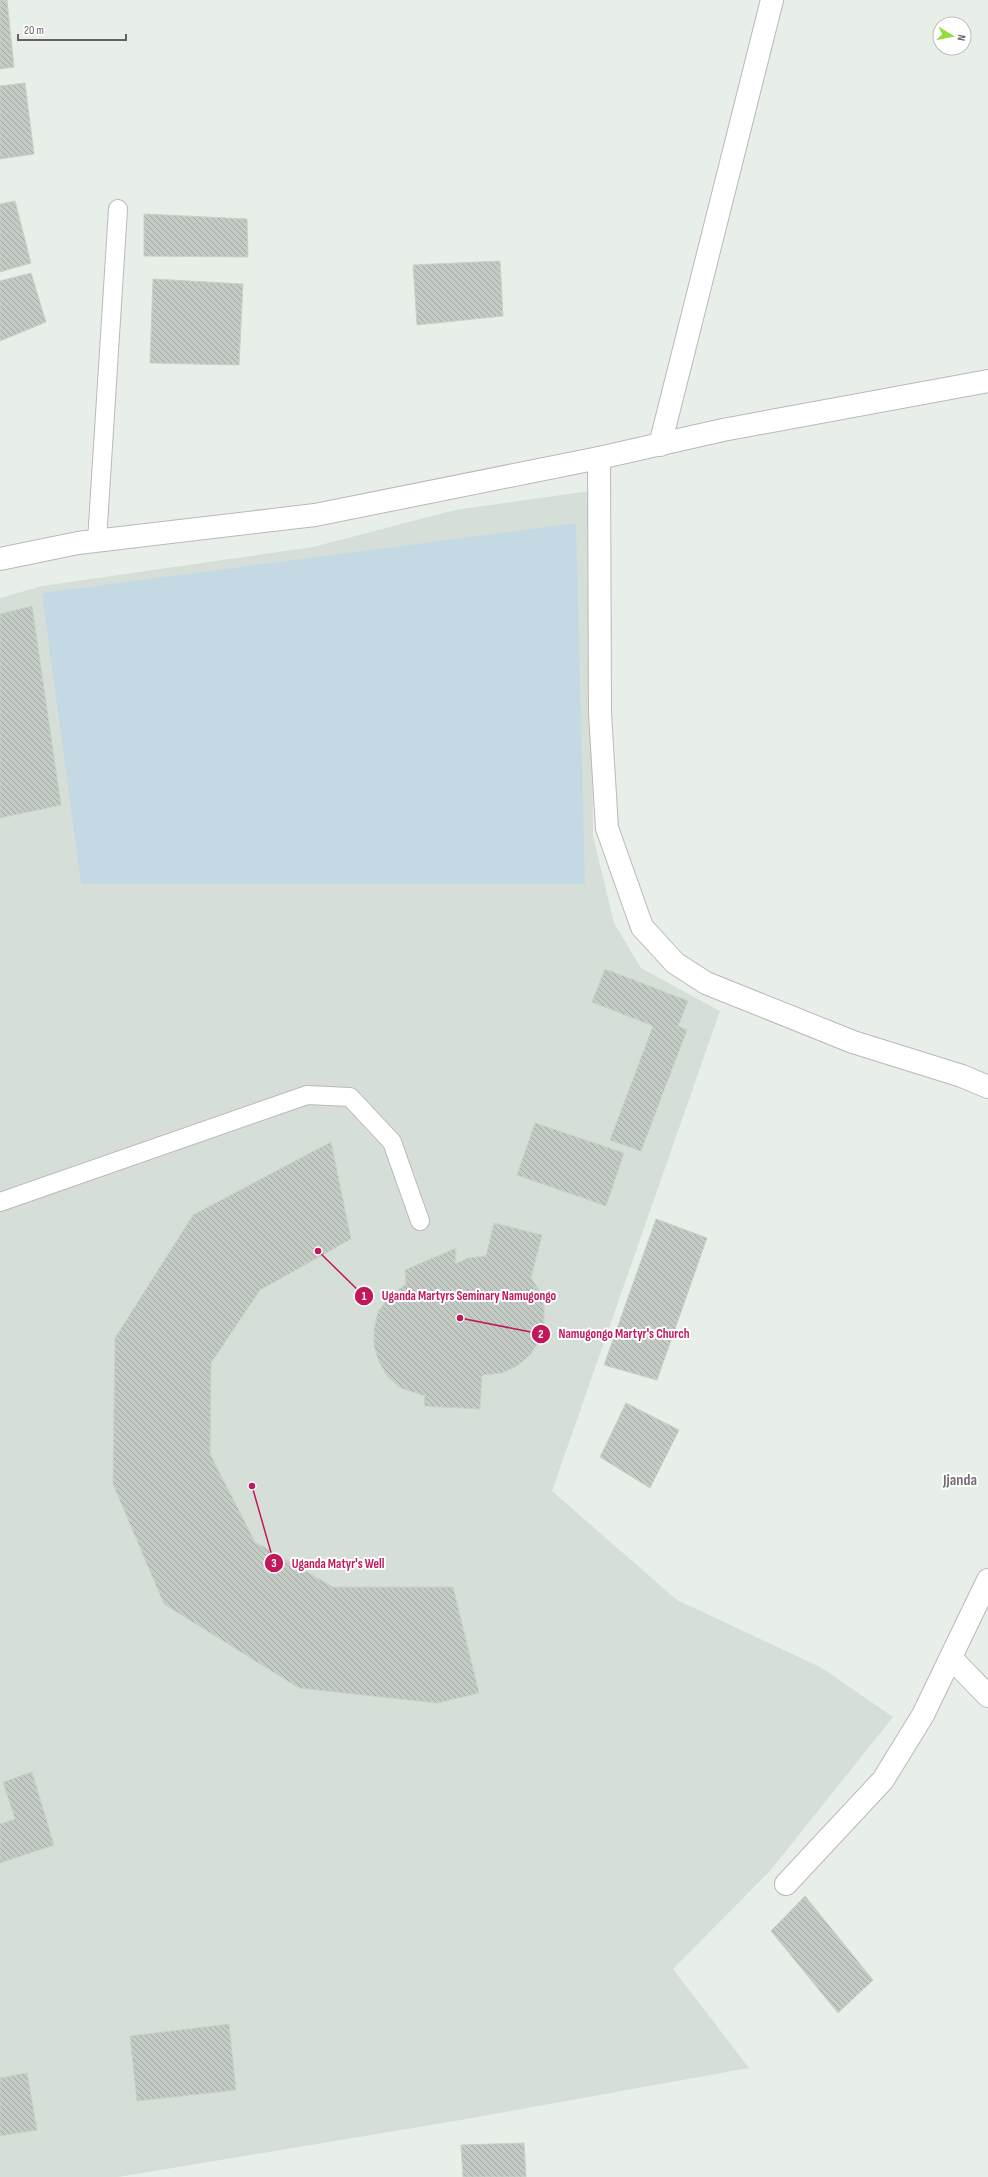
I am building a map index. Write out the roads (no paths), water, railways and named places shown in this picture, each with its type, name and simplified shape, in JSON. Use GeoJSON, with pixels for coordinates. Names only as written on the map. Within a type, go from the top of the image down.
{"type":"FeatureCollection","features":[{"type":"Feature","properties":{"kind":"street"},"geometry":{"type":"LineString","coordinates":[[660,444],[772,0]]}},
{"type":"Feature","properties":{"kind":"street"},"geometry":{"type":"LineString","coordinates":[[0,559],[97,541],[315,514],[599,458],[730,429],[988,381]]}},
{"type":"Feature","properties":{"kind":"street"},"geometry":{"type":"LineString","coordinates":[[599,458],[600,713],[607,828],[642,927],[675,963],[706,983],[853,1042],[962,1076],[988,1087]]}},
{"type":"Feature","properties":{"kind":"street"},"geometry":{"type":"LineString","coordinates":[[786,1884],[883,1780],[923,1715],[988,1580]]}},
{"type":"Feature","properties":{"kind":"street"},"geometry":{"type":"LineString","coordinates":[[951,1658],[988,1696]]}},
{"type":"Feature","properties":{"kind":"lane"},"geometry":{"type":"LineString","coordinates":[[97,541],[118,209]]}},
{"type":"Feature","properties":{"kind":"lane"},"geometry":{"type":"LineString","coordinates":[[0,1202],[307,1095],[350,1097],[392,1142],[420,1221]]}},
{"type":"Feature","properties":{"kind":"place","name":"Uganda Martyrs Seminary Namugongo"},"geometry":{"type":"Point","coordinates":[318,1251]}},
{"type":"Feature","properties":{"kind":"place","name":"Namugongo Martyr's Church"},"geometry":{"type":"Point","coordinates":[460,1318]}},
{"type":"Feature","properties":{"kind":"place","name":"Uganda Matyr's Well"},"geometry":{"type":"Point","coordinates":[252,1486]}},
{"type":"Feature","properties":{"kind":"district","name":"Jjanda"},"geometry":{"type":"Point","coordinates":[960,1480]}}]}
